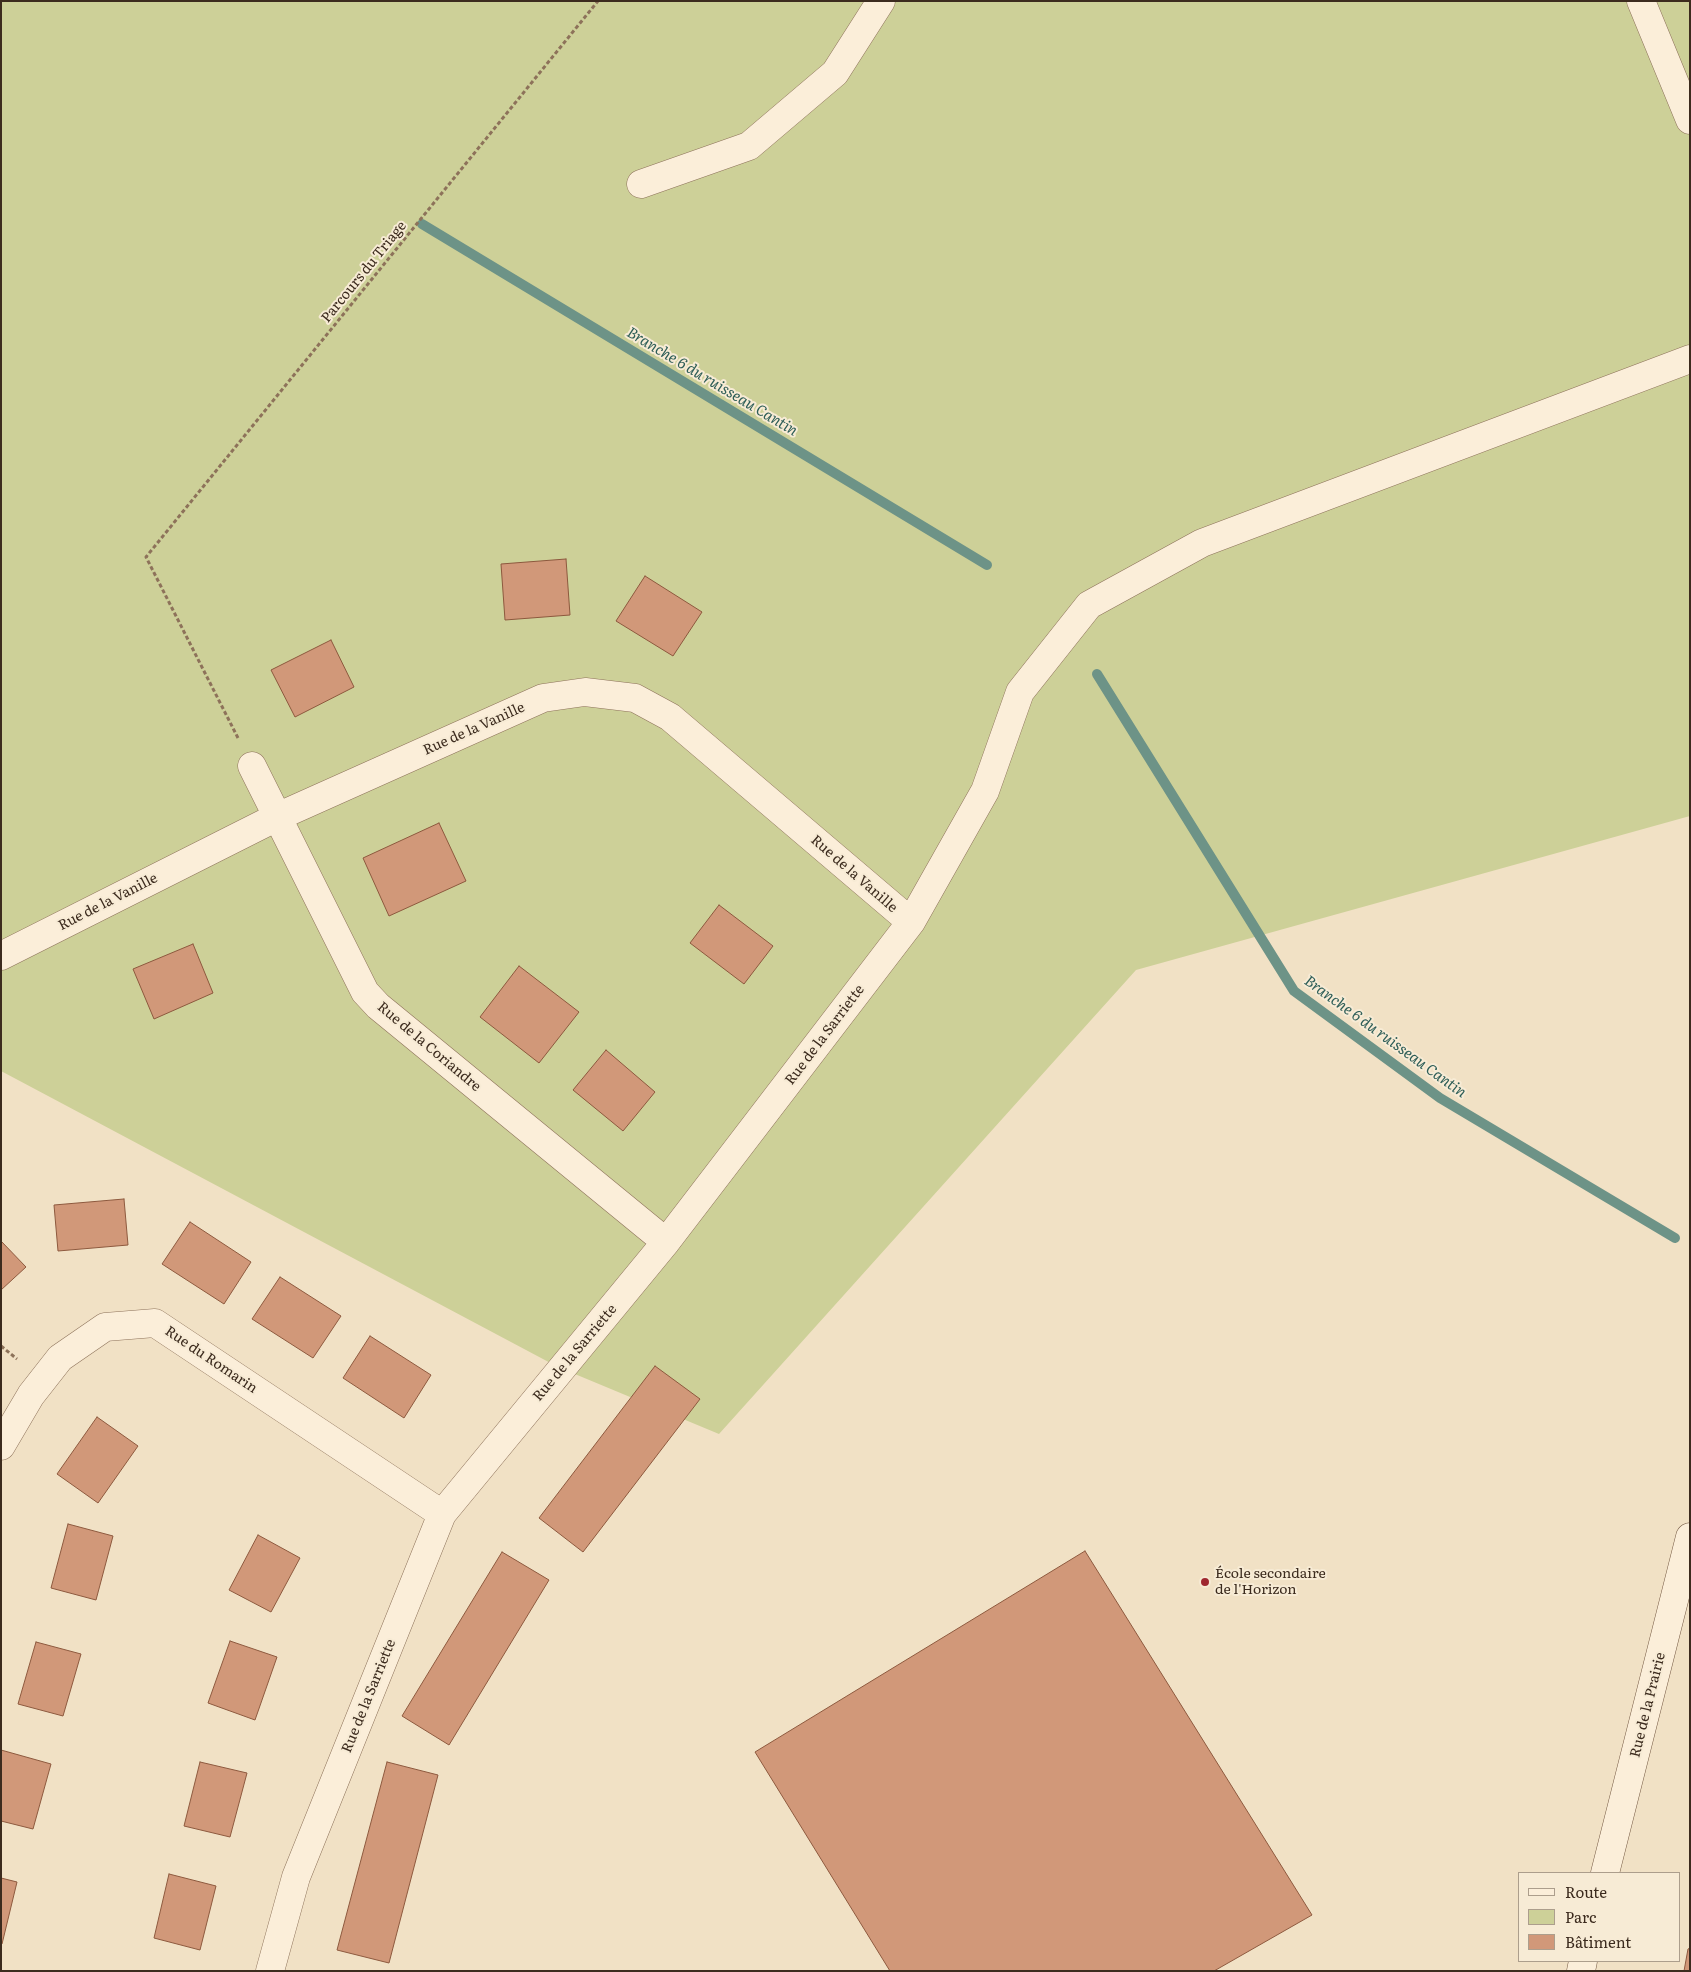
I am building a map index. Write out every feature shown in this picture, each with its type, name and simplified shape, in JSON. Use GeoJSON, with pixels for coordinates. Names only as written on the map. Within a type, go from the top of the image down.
{"type":"FeatureCollection","features":[{"type":"Feature","properties":{"kind":"street"},"geometry":{"type":"LineString","coordinates":[[640,184],[749,146],[835,73],[881,1]]}},
{"type":"Feature","properties":{"kind":"street"},"geometry":{"type":"LineString","coordinates":[[1641,1],[1690,120]]}},
{"type":"Feature","properties":{"kind":"street","name":"Rue de la Sarriette"},"geometry":{"type":"LineString","coordinates":[[270,1971],[296,1877],[442,1514],[666,1242],[911,922],[985,792],[1020,692],[1089,605],[1202,543],[1690,359]]}},
{"type":"Feature","properties":{"kind":"street","name":"Rue de la Vanille"},"geometry":{"type":"LineString","coordinates":[[1,956],[277,817],[543,698],[585,692],[635,698],[670,717],[911,922]]}},
{"type":"Feature","properties":{"kind":"street","name":"Rue de la Coriandre"},"geometry":{"type":"LineString","coordinates":[[252,766],[365,992],[378,1006],[666,1242]]}},
{"type":"Feature","properties":{"kind":"street","name":"Rue du Romarin"},"geometry":{"type":"LineString","coordinates":[[1,1446],[31,1395],[60,1358],[105,1327],[155,1323],[442,1514]]}},
{"type":"Feature","properties":{"kind":"street","name":"Rue de la Prairie"},"geometry":{"type":"LineString","coordinates":[[1605,1872],[1690,1537]]}},
{"type":"Feature","properties":{"kind":"path","name":"Parcours du Triage"},"geometry":{"type":"LineString","coordinates":[[252,766],[146,557],[598,1]]}},
{"type":"Feature","properties":{"kind":"green space"},"geometry":{"type":"Polygon","coordinates":[[[1,1],[1690,1],[1690,816],[1136,970],[719,1434],[558,1367],[1,1071],[1,1]]]}},
{"type":"Feature","properties":{"kind":"building"},"geometry":{"type":"Polygon","coordinates":[[[566,559],[570,615],[505,620],[501,564],[566,559]]]}},
{"type":"Feature","properties":{"kind":"building"},"geometry":{"type":"Polygon","coordinates":[[[645,576],[702,612],[673,656],[616,621],[645,576]]]}},
{"type":"Feature","properties":{"kind":"building"},"geometry":{"type":"Polygon","coordinates":[[[331,640],[354,687],[295,717],[271,670],[331,640]]]}},
{"type":"Feature","properties":{"kind":"building"},"geometry":{"type":"Polygon","coordinates":[[[439,823],[466,881],[389,916],[363,858],[439,823]]]}},
{"type":"Feature","properties":{"kind":"building"},"geometry":{"type":"Polygon","coordinates":[[[719,905],[773,946],[744,984],[690,943],[719,905]]]}},
{"type":"Feature","properties":{"kind":"building"},"geometry":{"type":"Polygon","coordinates":[[[193,944],[213,993],[154,1019],[133,969],[193,944]]]}},
{"type":"Feature","properties":{"kind":"building"},"geometry":{"type":"Polygon","coordinates":[[[519,966],[579,1012],[539,1063],[480,1017],[519,966]]]}},
{"type":"Feature","properties":{"kind":"building"},"geometry":{"type":"Polygon","coordinates":[[[606,1050],[655,1092],[623,1131],[573,1090],[606,1050]]]}},
{"type":"Feature","properties":{"kind":"building"},"geometry":{"type":"Polygon","coordinates":[[[124,1199],[128,1245],[58,1251],[54,1205],[124,1199]]]}},
{"type":"Feature","properties":{"kind":"building"},"geometry":{"type":"Polygon","coordinates":[[[190,1222],[251,1262],[224,1304],[162,1264],[190,1222]]]}},
{"type":"Feature","properties":{"kind":"building"},"geometry":{"type":"Polygon","coordinates":[[[1,1241],[26,1267],[1,1290],[1,1241]]]}},
{"type":"Feature","properties":{"kind":"building"},"geometry":{"type":"Polygon","coordinates":[[[280,1277],[341,1316],[313,1358],[252,1319],[280,1277]]]}},
{"type":"Feature","properties":{"kind":"building"},"geometry":{"type":"Polygon","coordinates":[[[370,1336],[431,1375],[404,1418],[343,1378],[370,1336]]]}},
{"type":"Feature","properties":{"kind":"building"},"geometry":{"type":"Polygon","coordinates":[[[655,1366],[700,1399],[583,1552],[539,1518],[655,1366]]]}},
{"type":"Feature","properties":{"kind":"building"},"geometry":{"type":"Polygon","coordinates":[[[97,1417],[138,1446],[98,1503],[57,1474],[97,1417]]]}},
{"type":"Feature","properties":{"kind":"building"},"geometry":{"type":"Polygon","coordinates":[[[68,1524],[113,1536],[96,1600],[51,1588],[68,1524]]]}},
{"type":"Feature","properties":{"kind":"building"},"geometry":{"type":"Polygon","coordinates":[[[258,1535],[300,1558],[271,1612],[229,1590],[258,1535]]]}},
{"type":"Feature","properties":{"kind":"building"},"geometry":{"type":"Polygon","coordinates":[[[1085,1551],[1312,1915],[1214,1971],[890,1971],[755,1752],[1085,1551]]]}},
{"type":"Feature","properties":{"kind":"building"},"geometry":{"type":"Polygon","coordinates":[[[502,1552],[549,1580],[449,1745],[402,1716],[502,1552]]]}},
{"type":"Feature","properties":{"kind":"building"},"geometry":{"type":"Polygon","coordinates":[[[230,1641],[277,1657],[255,1720],[208,1703],[230,1641]]]}},
{"type":"Feature","properties":{"kind":"building"},"geometry":{"type":"Polygon","coordinates":[[[36,1642],[81,1654],[63,1716],[18,1704],[36,1642]]]}},
{"type":"Feature","properties":{"kind":"building"},"geometry":{"type":"Polygon","coordinates":[[[1,1750],[51,1764],[33,1829],[1,1821],[1,1750]]]}},
{"type":"Feature","properties":{"kind":"building"},"geometry":{"type":"Polygon","coordinates":[[[200,1762],[247,1773],[230,1837],[184,1826],[200,1762]]]}},
{"type":"Feature","properties":{"kind":"building"},"geometry":{"type":"Polygon","coordinates":[[[387,1762],[438,1775],[389,1963],[337,1950],[387,1762]]]}},
{"type":"Feature","properties":{"kind":"building"},"geometry":{"type":"Polygon","coordinates":[[[169,1874],[216,1886],[200,1950],[154,1938],[169,1874]]]}},
{"type":"Feature","properties":{"kind":"building"},"geometry":{"type":"Polygon","coordinates":[[[1,1878],[17,1882],[2,1944],[1,1944],[1,1878]]]}},
{"type":"Feature","properties":{"kind":"building"},"geometry":{"type":"Polygon","coordinates":[[[1690,1948],[1690,1971],[1684,1971],[1688,1949],[1690,1948]]]}},
{"type":"Feature","properties":{"kind":"waterway","name":"Branche 6 du ruisseau Cantin"},"geometry":{"type":"LineString","coordinates":[[422,224],[987,565]]}},
{"type":"Feature","properties":{"kind":"waterway","name":"Branche 6 du ruisseau Cantin"},"geometry":{"type":"LineString","coordinates":[[1097,674],[1294,991],[1440,1098],[1675,1238]]}},
{"type":"Feature","properties":{"kind":"place","name":"École secondaire de l'Horizon"},"geometry":{"type":"Point","coordinates":[1205,1582]}}]}
